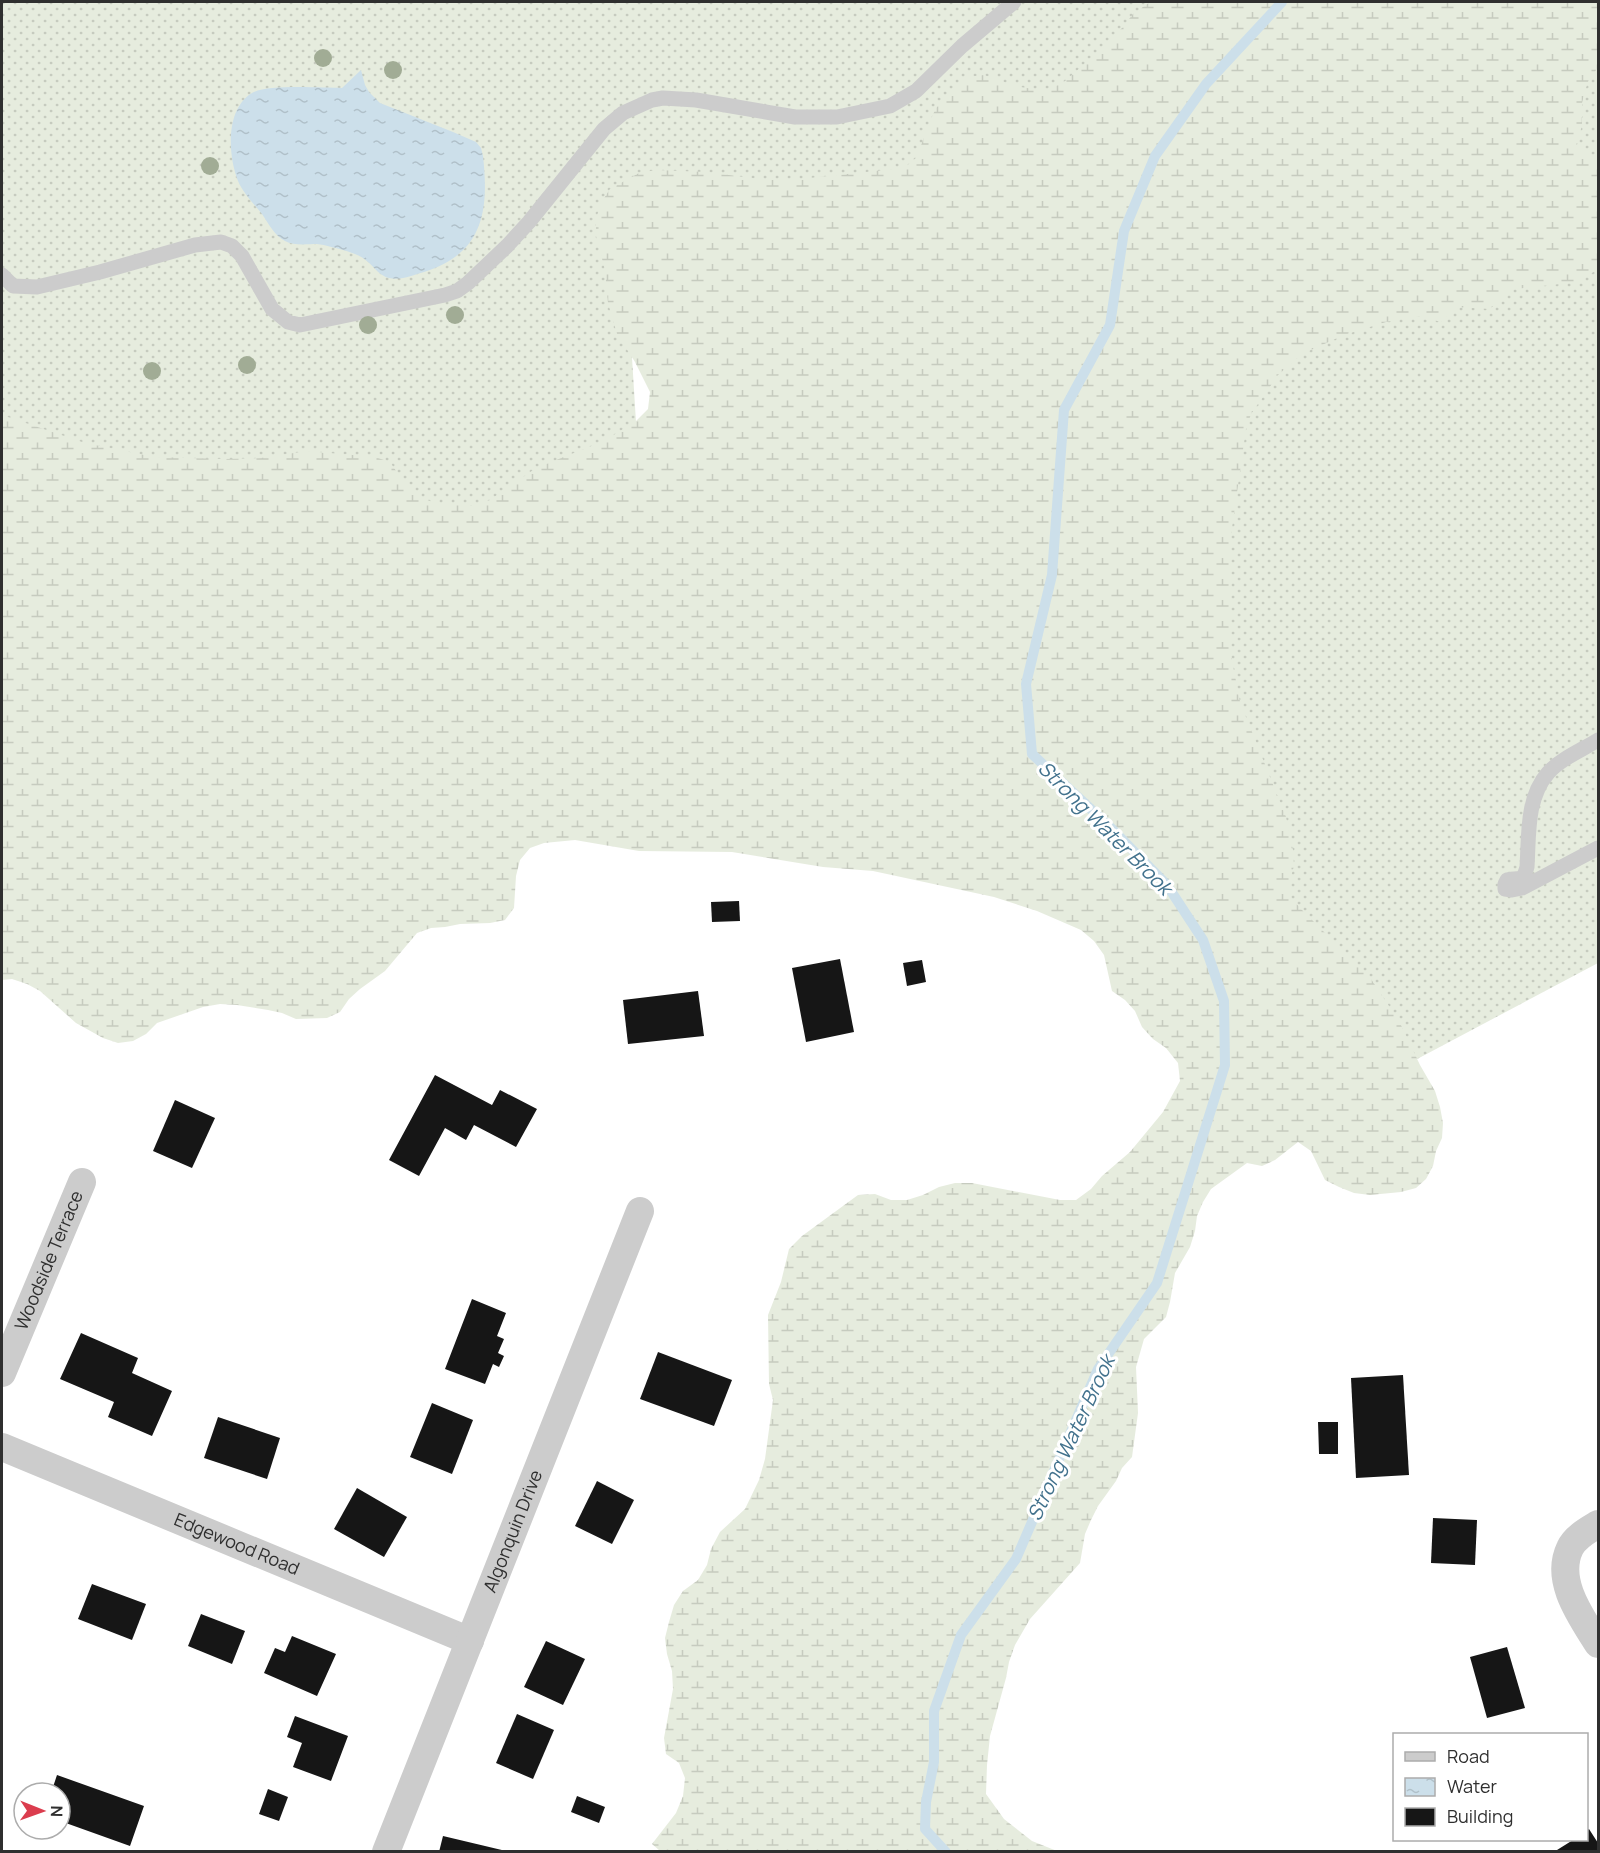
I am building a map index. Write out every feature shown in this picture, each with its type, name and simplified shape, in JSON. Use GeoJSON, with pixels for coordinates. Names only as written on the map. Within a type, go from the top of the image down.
{"type":"FeatureCollection","features":[{"type":"Feature","properties":{"kind":"street","name":"Woodside Terrace"},"geometry":{"type":"LineString","coordinates":[[2,1373],[81,1182]]}},
{"type":"Feature","properties":{"kind":"street","name":"Algonquin Drive"},"geometry":{"type":"LineString","coordinates":[[386,1851],[640,1211]]}},
{"type":"Feature","properties":{"kind":"street","name":"Edgewood Road"},"geometry":{"type":"LineString","coordinates":[[2,1446],[470,1641]]}},
{"type":"Feature","properties":{"kind":"street"},"geometry":{"type":"LineString","coordinates":[[1599,1524],[1570,1547],[1565,1565],[1576,1609],[1599,1644]]}},
{"type":"Feature","properties":{"kind":"lane"},"geometry":{"type":"LineString","coordinates":[[2,275],[13,286],[37,287],[195,245],[221,242],[232,246],[242,256],[272,309],[288,322],[300,326],[445,295],[457,291],[468,283],[507,246],[604,129],[623,113],[652,100],[663,98],[696,100],[795,117],[837,117],[890,106],[916,91],[969,40],[1014,2]]}},
{"type":"Feature","properties":{"kind":"lane"},"geometry":{"type":"LineString","coordinates":[[1599,740],[1556,766],[1539,785],[1532,807],[1527,867],[1520,880],[1507,880],[1505,889],[1522,888],[1599,848]]}},
{"type":"Feature","properties":{"kind":"green space"},"geometry":{"type":"Polygon","coordinates":[[[2,2],[1598,2],[1598,963],[1340,1100],[626,260],[639,471],[578,546],[2,451],[2,2]]]}},
{"type":"Feature","properties":{"kind":"green space"},"geometry":{"type":"Polygon","coordinates":[[[1150,2],[1598,2],[1598,67],[1585,91],[1582,103],[1582,125],[1577,145],[1598,162],[1598,269],[1578,282],[1515,289],[1507,292],[1490,309],[1455,307],[1441,322],[1418,316],[1386,322],[1344,335],[1302,354],[1278,375],[1251,414],[1246,429],[1230,542],[1230,650],[1240,702],[1286,817],[1294,866],[1289,895],[1371,979],[1399,1021],[1435,1091],[1443,1123],[1442,1138],[1433,1166],[1426,1179],[1416,1188],[1370,1195],[1354,1193],[1325,1180],[1311,1151],[1298,1142],[1275,1160],[1262,1166],[1247,1163],[1211,1189],[1203,1202],[1197,1216],[1190,1247],[1175,1273],[1166,1317],[1144,1339],[1136,1367],[1138,1413],[1132,1457],[1122,1468],[1091,1520],[1085,1534],[1080,1563],[1030,1619],[1015,1645],[990,1736],[986,1794],[1004,1819],[1032,1841],[1057,1851],[660,1851],[652,1844],[676,1813],[683,1796],[685,1778],[679,1763],[666,1754],[664,1738],[673,1689],[672,1671],[665,1638],[674,1605],[683,1591],[698,1580],[707,1565],[711,1549],[720,1532],[745,1509],[759,1480],[765,1459],[773,1400],[769,1384],[768,1315],[781,1282],[789,1249],[802,1236],[858,1195],[875,1194],[891,1200],[907,1200],[939,1187],[955,1183],[972,1183],[1060,1200],[1076,1200],[1130,1152],[1163,1112],[1180,1081],[1178,1063],[1166,1048],[1142,1027],[1135,1011],[1125,1000],[1112,991],[1104,955],[1094,941],[1081,930],[1037,911],[994,897],[873,871],[823,867],[732,852],[639,851],[575,840],[544,843],[530,848],[520,860],[516,876],[514,908],[505,920],[431,928],[417,933],[385,971],[349,999],[340,1012],[327,1018],[296,1019],[268,1010],[220,1004],[203,1007],[157,1023],[146,1034],[133,1041],[118,1043],[103,1038],[76,1023],[40,991],[12,979],[2,980],[2,415],[85,443],[154,457],[261,458],[307,451],[375,457],[390,462],[409,490],[424,499],[439,504],[473,506],[490,500],[536,468],[604,441],[636,421],[648,409],[650,392],[617,334],[608,303],[605,270],[596,236],[596,219],[601,203],[610,189],[639,173],[656,170],[706,172],[759,179],[800,179],[904,168],[917,157],[936,108],[954,88],[968,77],[984,75],[1015,86],[1050,89],[1065,81],[1080,68],[1122,28],[1133,14],[1150,2]]]}},
{"type":"Feature","properties":{"kind":"water"},"geometry":{"type":"Polygon","coordinates":[[[361,70],[369,92],[380,103],[476,142],[483,156],[485,194],[483,211],[471,241],[444,264],[402,278],[386,277],[368,262],[350,252],[320,244],[292,244],[281,239],[243,190],[232,159],[233,121],[243,100],[252,93],[282,87],[342,88],[361,70]]]}},
{"type":"Feature","properties":{"kind":"building"},"geometry":{"type":"Polygon","coordinates":[[[739,901],[740,921],[712,922],[711,902],[739,901]]]}},
{"type":"Feature","properties":{"kind":"building"},"geometry":{"type":"Polygon","coordinates":[[[840,959],[854,1032],[806,1042],[792,968],[840,959]]]}},
{"type":"Feature","properties":{"kind":"building"},"geometry":{"type":"Polygon","coordinates":[[[922,960],[926,982],[907,986],[903,963],[922,960]]]}},
{"type":"Feature","properties":{"kind":"building"},"geometry":{"type":"Polygon","coordinates":[[[698,991],[704,1036],[628,1044],[623,1000],[698,991]]]}},
{"type":"Feature","properties":{"kind":"building"},"geometry":{"type":"Polygon","coordinates":[[[435,1075],[492,1105],[500,1090],[537,1109],[516,1147],[474,1125],[466,1140],[445,1128],[419,1176],[389,1160],[435,1075]]]}},
{"type":"Feature","properties":{"kind":"building"},"geometry":{"type":"Polygon","coordinates":[[[175,1100],[215,1118],[192,1168],[153,1151],[175,1100]]]}},
{"type":"Feature","properties":{"kind":"building"},"geometry":{"type":"Polygon","coordinates":[[[472,1299],[506,1313],[497,1336],[504,1339],[498,1353],[504,1356],[499,1367],[493,1364],[485,1384],[445,1369],[472,1299]]]}},
{"type":"Feature","properties":{"kind":"building"},"geometry":{"type":"Polygon","coordinates":[[[81,1333],[138,1358],[132,1373],[172,1391],[152,1436],[108,1417],[114,1402],[60,1379],[81,1333]]]}},
{"type":"Feature","properties":{"kind":"building"},"geometry":{"type":"Polygon","coordinates":[[[658,1352],[732,1380],[714,1426],[640,1399],[658,1352]]]}},
{"type":"Feature","properties":{"kind":"building"},"geometry":{"type":"Polygon","coordinates":[[[1403,1375],[1409,1475],[1356,1478],[1351,1378],[1403,1375]]]}},
{"type":"Feature","properties":{"kind":"building"},"geometry":{"type":"Polygon","coordinates":[[[432,1403],[473,1420],[452,1474],[410,1457],[432,1403]]]}},
{"type":"Feature","properties":{"kind":"building"},"geometry":{"type":"Polygon","coordinates":[[[218,1417],[280,1438],[267,1479],[204,1458],[218,1417]]]}},
{"type":"Feature","properties":{"kind":"building"},"geometry":{"type":"Polygon","coordinates":[[[1318,1422],[1338,1422],[1338,1454],[1319,1454],[1318,1422]]]}},
{"type":"Feature","properties":{"kind":"building"},"geometry":{"type":"Polygon","coordinates":[[[597,1481],[634,1500],[612,1544],[575,1526],[597,1481]]]}},
{"type":"Feature","properties":{"kind":"building"},"geometry":{"type":"Polygon","coordinates":[[[357,1488],[407,1517],[384,1557],[334,1529],[357,1488]]]}},
{"type":"Feature","properties":{"kind":"building"},"geometry":{"type":"Polygon","coordinates":[[[1433,1518],[1477,1520],[1475,1565],[1431,1563],[1433,1518]]]}},
{"type":"Feature","properties":{"kind":"building"},"geometry":{"type":"Polygon","coordinates":[[[92,1584],[146,1604],[132,1640],[78,1619],[92,1584]]]}},
{"type":"Feature","properties":{"kind":"building"},"geometry":{"type":"Polygon","coordinates":[[[201,1614],[245,1631],[232,1664],[188,1646],[201,1614]]]}},
{"type":"Feature","properties":{"kind":"building"},"geometry":{"type":"Polygon","coordinates":[[[292,1636],[336,1654],[317,1696],[264,1673],[275,1648],[285,1652],[292,1636]]]}},
{"type":"Feature","properties":{"kind":"building"},"geometry":{"type":"Polygon","coordinates":[[[546,1641],[585,1659],[563,1705],[524,1687],[546,1641]]]}},
{"type":"Feature","properties":{"kind":"building"},"geometry":{"type":"Polygon","coordinates":[[[1507,1647],[1525,1708],[1487,1718],[1470,1657],[1507,1647]]]}},
{"type":"Feature","properties":{"kind":"building"},"geometry":{"type":"Polygon","coordinates":[[[517,1714],[554,1730],[533,1779],[496,1763],[517,1714]]]}},
{"type":"Feature","properties":{"kind":"building"},"geometry":{"type":"Polygon","coordinates":[[[295,1716],[348,1736],[331,1781],[293,1767],[302,1743],[287,1737],[295,1716]]]}},
{"type":"Feature","properties":{"kind":"building"},"geometry":{"type":"Polygon","coordinates":[[[57,1775],[144,1806],[130,1846],[72,1825],[72,1781],[55,1781],[57,1775]]]}},
{"type":"Feature","properties":{"kind":"building"},"geometry":{"type":"Polygon","coordinates":[[[268,1789],[288,1797],[279,1821],[259,1814],[268,1789]]]}},
{"type":"Feature","properties":{"kind":"building"},"geometry":{"type":"Polygon","coordinates":[[[577,1796],[605,1807],[599,1823],[571,1812],[577,1796]]]}},
{"type":"Feature","properties":{"kind":"building"},"geometry":{"type":"Polygon","coordinates":[[[1588,1830],[1598,1843],[1598,1852],[1558,1852],[1557,1850],[1571,1841],[1588,1841],[1588,1830]]]}},
{"type":"Feature","properties":{"kind":"building"},"geometry":{"type":"Polygon","coordinates":[[[443,1836],[506,1851],[506,1852],[439,1852],[443,1836]]]}},
{"type":"Feature","properties":{"kind":"waterway","name":"Strong Water Brook"},"geometry":{"type":"LineString","coordinates":[[946,1852],[925,1829],[926,1802],[934,1762],[934,1711],[961,1635],[1016,1559],[1098,1369],[1157,1283],[1225,1065],[1224,1001],[1203,940],[1167,885],[1111,828],[1032,754],[1026,684],[1052,575],[1064,410],[1110,325],[1124,231],[1155,156],[1206,84],[1282,2]]}}]}
